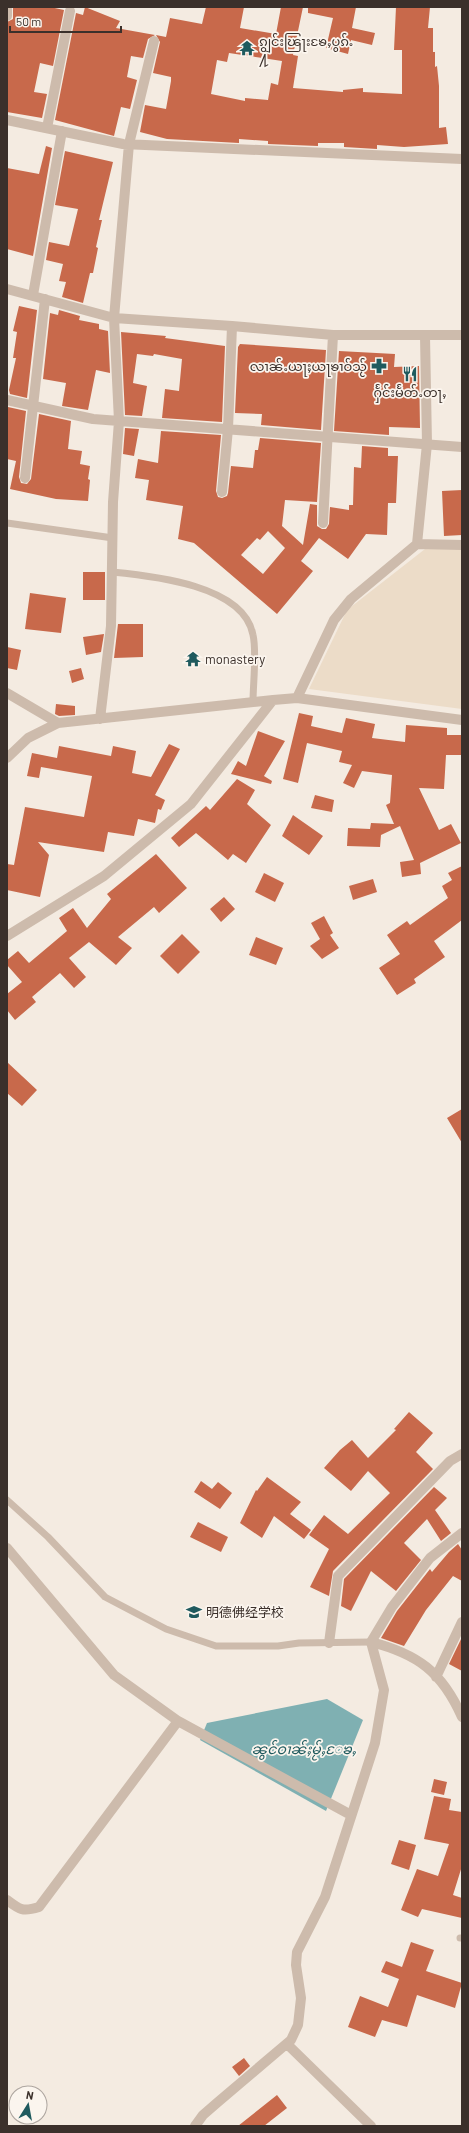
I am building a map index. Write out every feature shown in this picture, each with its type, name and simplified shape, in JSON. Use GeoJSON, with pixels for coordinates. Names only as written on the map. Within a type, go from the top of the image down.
{"type":"FeatureCollection","features":[{"type":"Feature","properties":{"kind":"street"},"geometry":{"type":"LineString","coordinates":[[7,9],[7,16]]}},
{"type":"Feature","properties":{"kind":"street"},"geometry":{"type":"LineString","coordinates":[[47,128],[70,11]]}},
{"type":"Feature","properties":{"kind":"street"},"geometry":{"type":"LineString","coordinates":[[100,719],[110,626],[112,538],[119,421],[114,318],[129,144],[154,41]]}},
{"type":"Feature","properties":{"kind":"street"},"geometry":{"type":"LineString","coordinates":[[7,120],[129,144],[462,159]]}},
{"type":"Feature","properties":{"kind":"street"},"geometry":{"type":"LineString","coordinates":[[32,296],[62,131]]}},
{"type":"Feature","properties":{"kind":"street"},"geometry":{"type":"LineString","coordinates":[[7,289],[114,318],[333,335],[462,336]]}},
{"type":"Feature","properties":{"kind":"street"},"geometry":{"type":"LineString","coordinates":[[25,478],[45,299]]}},
{"type":"Feature","properties":{"kind":"street"},"geometry":{"type":"LineString","coordinates":[[222,492],[228,430],[232,326]]}},
{"type":"Feature","properties":{"kind":"street"},"geometry":{"type":"LineString","coordinates":[[323,523],[326,437],[333,335]]}},
{"type":"Feature","properties":{"kind":"street"},"geometry":{"type":"LineString","coordinates":[[417,544],[427,444],[425,336]]}},
{"type":"Feature","properties":{"kind":"street"},"geometry":{"type":"LineString","coordinates":[[7,400],[93,419],[462,447]]}},
{"type":"Feature","properties":{"kind":"street"},"geometry":{"type":"LineString","coordinates":[[296,698],[334,620],[351,599],[417,544],[462,545]]}},
{"type":"Feature","properties":{"kind":"street"},"geometry":{"type":"LineString","coordinates":[[7,693],[58,723]]}},
{"type":"Feature","properties":{"kind":"street"},"geometry":{"type":"LineString","coordinates":[[7,758],[28,738],[58,723],[296,698],[462,720]]}},
{"type":"Feature","properties":{"kind":"street"},"geometry":{"type":"LineString","coordinates":[[7,936],[104,876],[191,804],[273,700]]}},
{"type":"Feature","properties":{"kind":"street"},"geometry":{"type":"LineString","coordinates":[[330,1643],[338,1576],[450,1461],[462,1454]]}},
{"type":"Feature","properties":{"kind":"street"},"geometry":{"type":"LineString","coordinates":[[195,2126],[203,2115],[291,2040],[298,2026],[301,1998],[296,1965],[297,1952],[325,1897],[375,1743],[384,1690],[371,1642],[392,1607],[430,1558],[462,1533]]}},
{"type":"Feature","properties":{"kind":"street"},"geometry":{"type":"LineString","coordinates":[[7,1548],[114,1675],[178,1720],[352,1815]]}},
{"type":"Feature","properties":{"kind":"street"},"geometry":{"type":"LineString","coordinates":[[436,1677],[462,1622]]}},
{"type":"Feature","properties":{"kind":"street"},"geometry":{"type":"LineString","coordinates":[[371,1642],[392,1648],[418,1659],[453,1696],[462,1717]]}},
{"type":"Feature","properties":{"kind":"street"},"geometry":{"type":"LineString","coordinates":[[7,1900],[18,1908],[26,1911],[39,1907],[178,1720]]}},
{"type":"Feature","properties":{"kind":"street"},"geometry":{"type":"LineString","coordinates":[[286,2044],[371,2126]]}},
{"type":"Feature","properties":{"kind":"lane"},"geometry":{"type":"LineString","coordinates":[[7,523],[112,538]]}},
{"type":"Feature","properties":{"kind":"lane"},"geometry":{"type":"LineString","coordinates":[[112,572],[155,577],[214,592],[244,614],[253,635],[253,702]]}},
{"type":"Feature","properties":{"kind":"lane"},"geometry":{"type":"LineString","coordinates":[[7,1500],[48,1537],[105,1597],[166,1629],[216,1646],[278,1646],[299,1642],[371,1642]]}},
{"type":"Feature","properties":{"kind":"shaded area"},"geometry":{"type":"Polygon","coordinates":[[[434,542],[462,544],[462,709],[309,689],[347,610],[434,542]]]}},
{"type":"Feature","properties":{"kind":"water","name":"ၼွင်ဝၢၼ်ႈမႂ်ႇႄၶႇ"},"geometry":{"type":"Polygon","coordinates":[[[327,1699],[363,1720],[326,1811],[200,1740],[207,1723],[327,1699]]]}},
{"type":"Feature","properties":{"kind":"building"},"geometry":{"type":"Polygon","coordinates":[[[13,7],[50,7],[64,10],[53,66],[40,63],[34,92],[47,94],[42,118],[7,112],[7,22],[13,19],[13,7]]]}},
{"type":"Feature","properties":{"kind":"building"},"geometry":{"type":"Polygon","coordinates":[[[85,7],[120,21],[116,28],[155,35],[148,39],[143,58],[131,56],[127,77],[137,80],[130,109],[121,107],[114,136],[55,120],[76,13],[83,15],[85,7]]]}},
{"type":"Feature","properties":{"kind":"building"},"geometry":{"type":"Polygon","coordinates":[[[206,7],[244,7],[240,28],[276,34],[281,7],[303,7],[293,55],[298,56],[293,88],[343,92],[343,90],[363,88],[363,92],[402,94],[402,50],[394,50],[396,7],[430,7],[428,28],[433,28],[433,52],[435,52],[435,67],[437,66],[439,86],[439,128],[446,127],[448,144],[404,147],[377,145],[377,149],[344,147],[344,143],[318,143],[318,146],[268,144],[268,141],[239,139],[239,143],[167,139],[140,132],[145,105],[166,109],[171,81],[171,77],[153,73],[160,42],[156,35],[166,37],[170,18],[202,24],[206,7]],[[229,53],[227,62],[217,60],[211,94],[245,101],[245,98],[268,100],[271,83],[278,85],[282,61],[229,53]]]}},
{"type":"Feature","properties":{"kind":"building"},"geometry":{"type":"Polygon","coordinates":[[[308,7],[356,7],[352,28],[375,33],[372,45],[351,40],[348,54],[326,48],[333,18],[308,13],[308,7]]]}},
{"type":"Feature","properties":{"kind":"building"},"geometry":{"type":"Polygon","coordinates":[[[46,146],[52,148],[33,256],[7,249],[7,168],[39,174],[46,146]]]}},
{"type":"Feature","properties":{"kind":"building"},"geometry":{"type":"Polygon","coordinates":[[[65,151],[113,162],[99,220],[102,220],[96,247],[98,248],[93,273],[90,273],[83,303],[62,297],[66,282],[59,281],[63,264],[46,260],[49,242],[69,246],[78,209],[55,205],[65,151]]]}},
{"type":"Feature","properties":{"kind":"building"},"geometry":{"type":"Polygon","coordinates":[[[19,306],[37,310],[27,398],[10,394],[9,390],[16,358],[13,358],[17,332],[13,331],[19,306]]]}},
{"type":"Feature","properties":{"kind":"building"},"geometry":{"type":"Polygon","coordinates":[[[59,310],[80,316],[79,320],[99,324],[99,329],[108,331],[110,373],[96,370],[88,410],[62,406],[66,383],[43,379],[50,313],[58,315],[59,310]]]}},
{"type":"Feature","properties":{"kind":"building"},"geometry":{"type":"Polygon","coordinates":[[[121,332],[166,336],[165,338],[225,346],[222,422],[162,418],[165,389],[179,391],[182,359],[154,354],[153,356],[137,354],[133,383],[147,386],[142,416],[125,415],[121,332]]]}},
{"type":"Feature","properties":{"kind":"building"},"geometry":{"type":"Polygon","coordinates":[[[240,344],[326,350],[321,430],[261,425],[262,414],[235,413],[238,347],[240,344]]]}},
{"type":"Feature","properties":{"kind":"building"},"geometry":{"type":"Polygon","coordinates":[[[339,351],[395,354],[394,367],[419,366],[420,428],[389,427],[389,435],[334,431],[339,351]]]}},
{"type":"Feature","properties":{"kind":"building"},"geometry":{"type":"Polygon","coordinates":[[[8,407],[26,411],[19,477],[21,483],[27,484],[31,479],[39,414],[71,421],[68,449],[82,451],[80,464],[90,466],[88,479],[90,480],[88,501],[56,499],[10,489],[16,461],[7,459],[8,407]]]}},
{"type":"Feature","properties":{"kind":"building"},"geometry":{"type":"Polygon","coordinates":[[[125,428],[139,429],[134,456],[123,454],[125,428]]]}},
{"type":"Feature","properties":{"kind":"building"},"geometry":{"type":"Polygon","coordinates":[[[161,431],[221,435],[216,491],[218,497],[222,498],[227,496],[228,493],[231,466],[253,468],[255,450],[258,450],[260,438],[321,443],[317,502],[285,500],[282,526],[303,545],[310,504],[317,505],[317,526],[322,529],[326,529],[329,524],[330,507],[349,510],[349,505],[353,505],[354,467],[361,468],[362,446],[388,448],[388,456],[398,456],[396,503],[388,503],[387,535],[366,534],[348,559],[319,538],[301,561],[313,571],[277,614],[194,543],[178,539],[183,506],[146,500],[149,480],[135,478],[138,459],[158,463],[161,431]],[[268,531],[260,540],[257,538],[241,555],[263,574],[285,548],[268,531]]]}},
{"type":"Feature","properties":{"kind":"building"},"geometry":{"type":"Polygon","coordinates":[[[462,490],[462,535],[444,536],[442,491],[462,490]]]}},
{"type":"Feature","properties":{"kind":"building"},"geometry":{"type":"Polygon","coordinates":[[[83,572],[105,572],[105,600],[83,600],[83,572]]]}},
{"type":"Feature","properties":{"kind":"building"},"geometry":{"type":"Polygon","coordinates":[[[30,593],[66,598],[61,633],[25,629],[30,593]]]}},
{"type":"Feature","properties":{"kind":"building"},"geometry":{"type":"Polygon","coordinates":[[[118,624],[143,624],[143,657],[114,658],[118,624]]]}},
{"type":"Feature","properties":{"kind":"building"},"geometry":{"type":"Polygon","coordinates":[[[104,634],[101,652],[86,655],[83,637],[104,634]]]}},
{"type":"Feature","properties":{"kind":"building"},"geometry":{"type":"Polygon","coordinates":[[[7,647],[21,650],[17,670],[7,668],[7,647]]]}},
{"type":"Feature","properties":{"kind":"building"},"geometry":{"type":"Polygon","coordinates":[[[81,668],[84,679],[72,683],[69,671],[81,668]]]}},
{"type":"Feature","properties":{"kind":"building"},"geometry":{"type":"Polygon","coordinates":[[[56,704],[75,706],[75,715],[59,716],[55,714],[56,704]]]}},
{"type":"Feature","properties":{"kind":"building"},"geometry":{"type":"Polygon","coordinates":[[[299,713],[313,716],[311,726],[342,733],[346,718],[375,724],[372,738],[405,742],[406,725],[447,728],[447,735],[462,735],[462,755],[446,755],[444,789],[419,788],[439,830],[451,824],[461,843],[420,863],[421,874],[402,877],[400,862],[414,860],[400,826],[381,835],[380,847],[347,846],[348,828],[370,829],[371,823],[394,824],[386,805],[390,803],[392,775],[362,771],[354,788],[343,783],[352,765],[339,762],[342,751],[307,743],[298,783],[283,779],[299,713]]]}},
{"type":"Feature","properties":{"kind":"building"},"geometry":{"type":"Polygon","coordinates":[[[258,731],[285,741],[264,776],[272,781],[271,784],[231,774],[238,761],[246,766],[258,731]]]}},
{"type":"Feature","properties":{"kind":"building"},"geometry":{"type":"Polygon","coordinates":[[[169,744],[180,749],[155,795],[165,800],[161,810],[158,809],[155,823],[138,819],[134,836],[108,832],[104,852],[38,842],[49,855],[40,897],[7,890],[7,864],[14,865],[25,807],[84,817],[92,776],[41,767],[39,778],[27,776],[32,753],[57,758],[59,746],[111,756],[113,746],[136,751],[132,773],[151,777],[169,744]]]}},
{"type":"Feature","properties":{"kind":"building"},"geometry":{"type":"Polygon","coordinates":[[[237,779],[255,790],[247,804],[271,825],[246,863],[233,854],[228,860],[196,833],[179,847],[171,838],[206,806],[210,810],[237,779]]]}},
{"type":"Feature","properties":{"kind":"building"},"geometry":{"type":"Polygon","coordinates":[[[315,795],[334,800],[332,812],[311,808],[315,795]]]}},
{"type":"Feature","properties":{"kind":"building"},"geometry":{"type":"Polygon","coordinates":[[[293,815],[323,836],[309,855],[282,836],[293,815]]]}},
{"type":"Feature","properties":{"kind":"building"},"geometry":{"type":"Polygon","coordinates":[[[156,854],[187,888],[159,913],[154,907],[118,937],[132,948],[116,965],[89,942],[69,958],[86,977],[74,988],[60,973],[32,997],[36,1002],[15,1020],[7,1010],[7,994],[22,982],[7,965],[7,960],[18,951],[29,963],[67,931],[59,918],[73,908],[87,928],[111,899],[107,894],[156,854]]]}},
{"type":"Feature","properties":{"kind":"building"},"geometry":{"type":"Polygon","coordinates":[[[462,866],[462,920],[434,941],[445,957],[414,979],[416,983],[397,995],[379,968],[400,954],[387,935],[407,921],[410,925],[448,898],[442,886],[452,880],[448,873],[462,866]]]}},
{"type":"Feature","properties":{"kind":"building"},"geometry":{"type":"Polygon","coordinates":[[[264,873],[284,883],[275,902],[255,892],[264,873]]]}},
{"type":"Feature","properties":{"kind":"building"},"geometry":{"type":"Polygon","coordinates":[[[373,879],[377,892],[353,900],[349,886],[373,879]]]}},
{"type":"Feature","properties":{"kind":"building"},"geometry":{"type":"Polygon","coordinates":[[[224,897],[235,909],[221,922],[210,909],[224,897]]]}},
{"type":"Feature","properties":{"kind":"building"},"geometry":{"type":"Polygon","coordinates":[[[324,916],[333,933],[330,935],[339,948],[322,959],[310,946],[320,939],[311,923],[324,916]]]}},
{"type":"Feature","properties":{"kind":"building"},"geometry":{"type":"Polygon","coordinates":[[[182,934],[200,952],[178,974],[160,956],[182,934]]]}},
{"type":"Feature","properties":{"kind":"building"},"geometry":{"type":"Polygon","coordinates":[[[256,937],[283,948],[276,965],[249,955],[256,937]]]}},
{"type":"Feature","properties":{"kind":"building"},"geometry":{"type":"Polygon","coordinates":[[[7,1062],[37,1090],[22,1106],[7,1093],[7,1062]]]}},
{"type":"Feature","properties":{"kind":"building"},"geometry":{"type":"Polygon","coordinates":[[[462,1109],[462,1143],[447,1118],[462,1109]]]}},
{"type":"Feature","properties":{"kind":"building"},"geometry":{"type":"Polygon","coordinates":[[[409,1412],[433,1433],[416,1452],[433,1469],[333,1571],[329,1596],[310,1587],[329,1549],[309,1535],[324,1515],[348,1534],[390,1493],[368,1471],[351,1491],[324,1468],[340,1450],[352,1440],[368,1458],[396,1430],[394,1429],[409,1412]]]}},
{"type":"Feature","properties":{"kind":"building"},"geometry":{"type":"Polygon","coordinates":[[[267,1477],[301,1502],[290,1514],[311,1530],[304,1539],[274,1516],[262,1538],[240,1523],[256,1490],[257,1491],[267,1477]]]}},
{"type":"Feature","properties":{"kind":"building"},"geometry":{"type":"Polygon","coordinates":[[[201,1481],[212,1489],[218,1482],[232,1493],[220,1509],[194,1492],[201,1481]]]}},
{"type":"Feature","properties":{"kind":"building"},"geometry":{"type":"Polygon","coordinates":[[[434,1487],[447,1498],[435,1510],[451,1533],[441,1541],[427,1519],[404,1543],[421,1560],[396,1591],[371,1571],[351,1611],[341,1606],[344,1579],[434,1487]]]}},
{"type":"Feature","properties":{"kind":"building"},"geometry":{"type":"Polygon","coordinates":[[[198,1522],[228,1537],[221,1552],[190,1537],[198,1522]]]}},
{"type":"Feature","properties":{"kind":"building"},"geometry":{"type":"Polygon","coordinates":[[[458,1544],[462,1550],[462,1581],[453,1576],[426,1610],[404,1646],[381,1638],[397,1611],[430,1569],[432,1572],[458,1544]]]}},
{"type":"Feature","properties":{"kind":"building"},"geometry":{"type":"Polygon","coordinates":[[[462,1637],[462,1671],[449,1664],[462,1637]]]}},
{"type":"Feature","properties":{"kind":"building"},"geometry":{"type":"Polygon","coordinates":[[[434,1779],[447,1782],[444,1795],[431,1792],[434,1779]]]}},
{"type":"Feature","properties":{"kind":"building"},"geometry":{"type":"Polygon","coordinates":[[[434,1796],[451,1799],[449,1810],[462,1812],[462,1866],[453,1895],[462,1898],[462,1918],[422,1909],[418,1917],[401,1910],[417,1869],[438,1876],[449,1844],[424,1839],[434,1796]]]}},
{"type":"Feature","properties":{"kind":"building"},"geometry":{"type":"Polygon","coordinates":[[[399,1840],[416,1845],[409,1870],[391,1864],[399,1840]]]}},
{"type":"Feature","properties":{"kind":"building"},"geometry":{"type":"Polygon","coordinates":[[[411,1942],[434,1950],[426,1971],[462,1983],[455,2008],[417,1995],[407,2027],[382,2020],[375,2037],[348,2027],[360,1996],[388,2007],[399,1979],[381,1972],[386,1961],[402,1967],[411,1942]]]}},
{"type":"Feature","properties":{"kind":"building"},"geometry":{"type":"Polygon","coordinates":[[[244,2058],[250,2066],[239,2076],[232,2067],[244,2058]]]}},
{"type":"Feature","properties":{"kind":"building"},"geometry":{"type":"Polygon","coordinates":[[[277,2095],[287,2108],[264,2126],[238,2126],[277,2095]]]}},
{"type":"Feature","properties":{"kind":"place","name":"ၵျွင်းၽြႃးၶႄႇပွၵ်ႉ ႔"},"geometry":{"type":"Point","coordinates":[247,48]}},
{"type":"Feature","properties":{"kind":"place","name":"လၢၼ်ႉယႃႈယႃၶၢဝ်သႂ်"},"geometry":{"type":"Point","coordinates":[379,366]}},
{"type":"Feature","properties":{"kind":"place","name":"ႁႅင်းမႅတ်ႉတႃႇ"},"geometry":{"type":"Point","coordinates":[410,374]}},
{"type":"Feature","properties":{"kind":"place","name":"monastery"},"geometry":{"type":"Point","coordinates":[193,659]}},
{"type":"Feature","properties":{"kind":"place","name":"明德佛经学校"},"geometry":{"type":"Point","coordinates":[194,1612]}}]}
